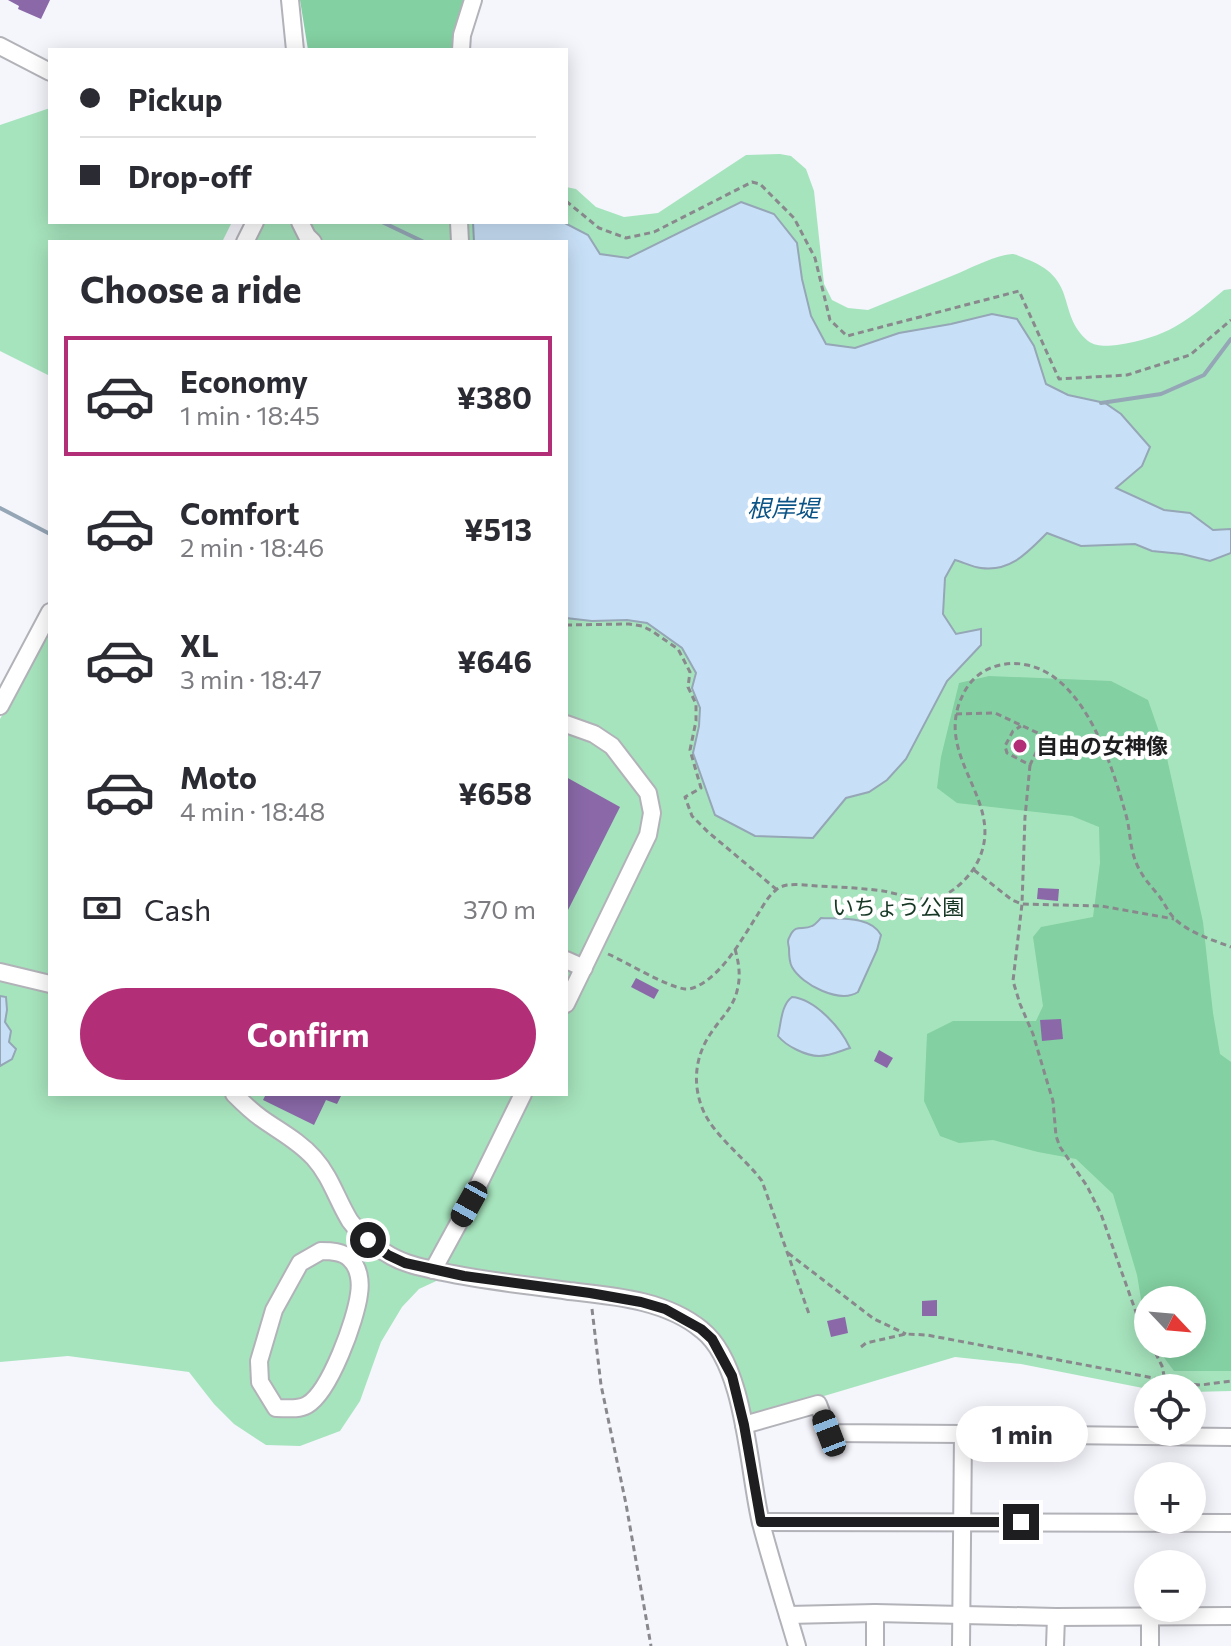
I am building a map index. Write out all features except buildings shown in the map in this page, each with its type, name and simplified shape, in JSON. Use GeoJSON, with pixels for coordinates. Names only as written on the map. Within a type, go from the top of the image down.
{"type":"FeatureCollection","features":[{"type":"Feature","properties":{"kind":"street"},"geometry":{"type":"LineString","coordinates":[[290,0],[295,48]]}},
{"type":"Feature","properties":{"kind":"street"},"geometry":{"type":"LineString","coordinates":[[461,48],[473,0]]}},
{"type":"Feature","properties":{"kind":"street"},"geometry":{"type":"LineString","coordinates":[[0,46],[48,71]]}},
{"type":"Feature","properties":{"kind":"street"},"geometry":{"type":"LineString","coordinates":[[0,706],[48,616]]}},
{"type":"Feature","properties":{"kind":"street"},"geometry":{"type":"LineString","coordinates":[[568,725],[594,734],[612,746],[648,793],[652,813],[648,835],[568,1000]]}},
{"type":"Feature","properties":{"kind":"street"},"geometry":{"type":"LineString","coordinates":[[568,961],[584,968]]}},
{"type":"Feature","properties":{"kind":"street"},"geometry":{"type":"LineString","coordinates":[[0,972],[48,984]]}},
{"type":"Feature","properties":{"kind":"street"},"geometry":{"type":"LineString","coordinates":[[236,1096],[259,1117],[312,1155],[324,1170],[351,1222],[388,1255],[405,1263],[464,1276],[641,1302],[665,1309],[701,1329],[712,1339],[732,1376],[761,1522],[797,1646]]}},
{"type":"Feature","properties":{"kind":"street"},"geometry":{"type":"LineString","coordinates":[[433,1270],[522,1096]]}},
{"type":"Feature","properties":{"kind":"street"},"geometry":{"type":"LineString","coordinates":[[321,1251],[338,1252],[349,1258],[359,1272],[359,1293],[350,1331],[326,1383],[308,1404],[276,1408],[260,1382],[259,1361],[274,1310],[300,1263],[321,1251]]}},
{"type":"Feature","properties":{"kind":"street"},"geometry":{"type":"LineString","coordinates":[[744,1425],[818,1404],[829,1433],[1231,1437]]}},
{"type":"Feature","properties":{"kind":"street"},"geometry":{"type":"LineString","coordinates":[[961,1646],[963,1434]]}},
{"type":"Feature","properties":{"kind":"street"},"geometry":{"type":"LineString","coordinates":[[761,1522],[1231,1523]]}},
{"type":"Feature","properties":{"kind":"street"},"geometry":{"type":"LineString","coordinates":[[875,1613],[875,1646]]}},
{"type":"Feature","properties":{"kind":"street"},"geometry":{"type":"LineString","coordinates":[[788,1615],[1134,1615]]}},
{"type":"Feature","properties":{"kind":"street"},"geometry":{"type":"LineString","coordinates":[[1206,1616],[1231,1616]]}},
{"type":"Feature","properties":{"kind":"street"},"geometry":{"type":"LineString","coordinates":[[1055,1646],[1056,1617]]}},
{"type":"Feature","properties":{"kind":"street"},"geometry":{"type":"LineString","coordinates":[[1150,1622],[1150,1646]]}},
{"type":"Feature","properties":{"kind":"path"},"geometry":{"type":"LineString","coordinates":[[568,203],[599,228],[626,238],[654,232],[752,182],[760,184],[794,218],[815,258],[830,320],[847,336],[1019,291],[1059,379],[1127,375],[1190,355],[1231,320]]}},
{"type":"Feature","properties":{"kind":"path"},"geometry":{"type":"LineString","coordinates":[[568,625],[642,626],[678,649],[690,672],[688,687],[696,704],[690,750],[701,788],[685,797],[692,816],[776,889]]}},
{"type":"Feature","properties":{"kind":"path"},"geometry":{"type":"LineString","coordinates":[[594,947],[675,987],[688,990],[714,975],[768,899],[776,889],[784,886],[853,887],[922,899],[938,898],[948,893],[973,869],[986,835],[985,821],[958,753],[956,714],[969,684],[986,669],[998,665],[1026,664],[1045,671],[1077,699],[1092,720],[1127,817],[1130,845],[1137,866],[1174,919]]}},
{"type":"Feature","properties":{"kind":"path"},"geometry":{"type":"LineString","coordinates":[[956,714],[995,713],[1044,736],[1030,765],[1022,904],[1013,981],[1050,1089],[1060,1147],[1087,1186],[1101,1214],[1134,1307]]}},
{"type":"Feature","properties":{"kind":"path"},"geometry":{"type":"LineString","coordinates":[[1021,726],[1013,731],[1005,746],[1007,753],[1030,765]]}},
{"type":"Feature","properties":{"kind":"path"},"geometry":{"type":"LineString","coordinates":[[973,869],[1012,900],[1022,904],[1101,906],[1174,919],[1199,935],[1231,947]]}},
{"type":"Feature","properties":{"kind":"path"},"geometry":{"type":"LineString","coordinates":[[735,948],[739,970],[737,994],[702,1048],[696,1081],[704,1111],[712,1125],[762,1181],[809,1314]]}},
{"type":"Feature","properties":{"kind":"path"},"geometry":{"type":"LineString","coordinates":[[788,1253],[867,1314],[906,1334]]}},
{"type":"Feature","properties":{"kind":"path"},"geometry":{"type":"LineString","coordinates":[[590,1293],[601,1385],[651,1646]]}},
{"type":"Feature","properties":{"kind":"path"},"geometry":{"type":"LineString","coordinates":[[861,1347],[866,1343],[906,1334],[927,1335],[1135,1374]]}},
{"type":"Feature","properties":{"kind":"path"},"geometry":{"type":"LineString","coordinates":[[1206,1384],[1231,1381]]}},
{"type":"Feature","properties":{"kind":"green space"},"geometry":{"type":"Polygon","coordinates":[[[300,0],[466,0],[453,48],[308,48],[300,0]]]}},
{"type":"Feature","properties":{"kind":"green space"},"geometry":{"type":"Polygon","coordinates":[[[48,109],[48,224],[231,224],[223,240],[48,240],[48,375],[0,351],[0,125],[48,109]]]}},
{"type":"Feature","properties":{"kind":"green space","name":"いちょう公園"},"geometry":{"type":"Polygon","coordinates":[[[780,154],[791,156],[806,169],[814,191],[824,284],[832,300],[848,308],[868,310],[998,257],[1014,254],[1045,268],[1055,278],[1072,319],[1088,341],[1110,346],[1163,333],[1224,290],[1231,289],[1231,1391],[1206,1392],[1206,1374],[1134,1374],[1134,1386],[1021,1364],[955,1357],[750,1418],[735,1369],[715,1332],[699,1320],[462,1269],[419,1289],[402,1307],[381,1342],[360,1401],[340,1431],[300,1446],[266,1445],[234,1424],[189,1372],[68,1356],[0,1362],[0,719],[48,633],[48,1096],[568,1096],[568,240],[250,240],[258,224],[568,224],[568,187],[576,189],[596,207],[624,217],[658,213],[746,155],[780,154]]]}},
{"type":"Feature","properties":{"kind":"green space"},"geometry":{"type":"Polygon","coordinates":[[[989,676],[1111,681],[1148,700],[1165,749],[1203,922],[1220,1054],[1231,1062],[1231,1371],[1174,1371],[1164,1358],[1206,1358],[1206,1286],[1139,1286],[1113,1194],[1076,1159],[993,1140],[959,1143],[940,1136],[924,1101],[927,1034],[953,1021],[1036,1021],[1043,1006],[1033,937],[1041,927],[1093,917],[1100,863],[1099,827],[1072,816],[957,803],[937,788],[941,757],[959,683],[989,676]]]}},
{"type":"Feature","properties":{"kind":"water","name":"根岸堤"},"geometry":{"type":"Polygon","coordinates":[[[741,202],[774,214],[797,243],[811,316],[826,344],[855,348],[899,333],[992,314],[1017,319],[1034,346],[1046,384],[1068,395],[1105,403],[1121,414],[1150,447],[1142,466],[1116,488],[1164,510],[1190,513],[1213,530],[1231,529],[1231,553],[1210,561],[1152,551],[1135,544],[1081,546],[1047,533],[1018,559],[1001,567],[974,567],[955,560],[945,578],[943,614],[956,634],[981,629],[981,645],[947,681],[906,759],[887,780],[869,792],[846,798],[813,838],[755,836],[715,815],[693,753],[700,708],[692,688],[696,673],[682,648],[647,623],[568,618],[568,240],[474,240],[473,224],[567,224],[588,235],[600,254],[628,258],[741,202]]]}},
{"type":"Feature","properties":{"kind":"water"},"geometry":{"type":"Polygon","coordinates":[[[821,918],[863,922],[870,924],[881,935],[858,992],[842,996],[822,991],[804,980],[792,967],[788,942],[792,932],[797,928],[809,927],[821,918]]]}},
{"type":"Feature","properties":{"kind":"water"},"geometry":{"type":"Polygon","coordinates":[[[0,996],[6,997],[5,1022],[11,1031],[9,1042],[16,1049],[12,1059],[0,1066],[0,996]]]}},
{"type":"Feature","properties":{"kind":"water"},"geometry":{"type":"Polygon","coordinates":[[[792,997],[810,1003],[826,1016],[850,1048],[814,1056],[782,1040],[778,1036],[782,1015],[792,997]]]}},
{"type":"Feature","properties":{"kind":"waterway"},"geometry":{"type":"LineString","coordinates":[[386,224],[420,240]]}},
{"type":"Feature","properties":{"kind":"waterway"},"geometry":{"type":"LineString","coordinates":[[1101,403],[1161,394],[1204,375],[1231,339]]}},
{"type":"Feature","properties":{"kind":"waterway"},"geometry":{"type":"LineString","coordinates":[[0,508],[48,533]]}},
{"type":"Feature","properties":{"kind":"place","name":"自由の女神像"},"geometry":{"type":"Point","coordinates":[1020,746]}},
{"type":"Feature","properties":{"kind":"route"},"geometry":{"type":"LineString","coordinates":[[368,1240],[405,1263],[464,1276],[641,1302],[665,1309],[701,1329],[712,1339],[732,1376],[761,1522],[1021,1522]]}}]}
